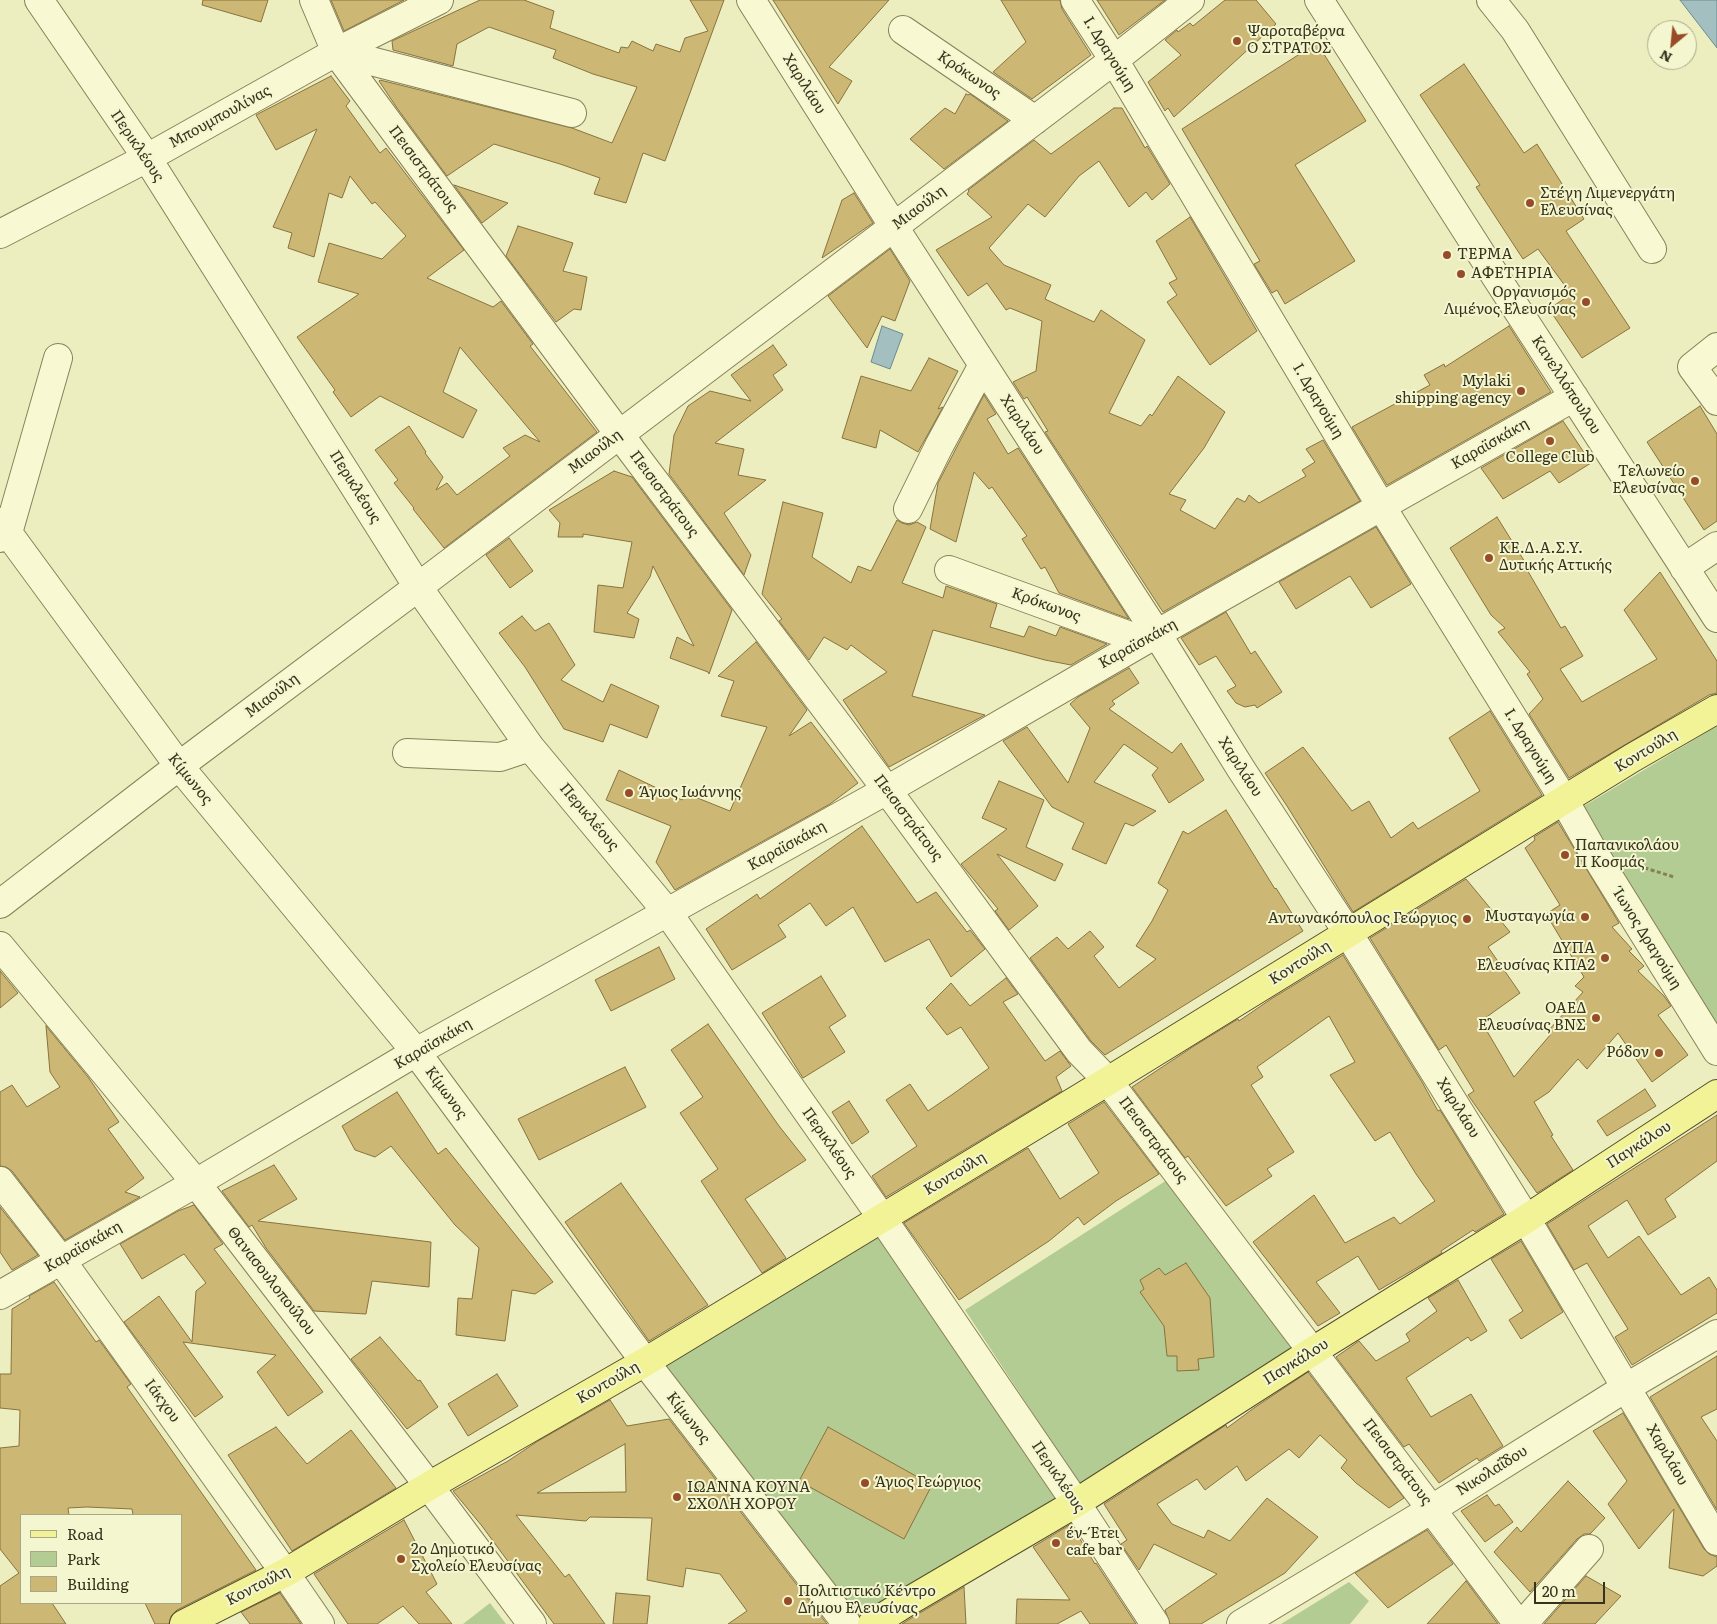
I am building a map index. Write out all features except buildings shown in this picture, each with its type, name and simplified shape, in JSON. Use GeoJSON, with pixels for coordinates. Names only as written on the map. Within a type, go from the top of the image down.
{"type":"FeatureCollection","features":[{"type":"Feature","properties":{"kind":"main road","name":"Κοντούλη"},"geometry":{"type":"LineString","coordinates":[[184,1624],[285,1573],[430,1486],[645,1362],[1108,1081],[1564,800],[1717,709]]}},
{"type":"Feature","properties":{"kind":"main road","name":"Παγκάλου"},"geometry":{"type":"LineString","coordinates":[[872,1624],[1076,1503],[1313,1351],[1526,1219],[1717,1094]]}},
{"type":"Feature","properties":{"kind":"street","name":"Περικλέους"},"geometry":{"type":"LineString","coordinates":[[38,0],[146,158],[418,587],[530,747],[668,913],[882,1218],[1076,1503],[1155,1624]]}},
{"type":"Feature","properties":{"kind":"street","name":"Πεισιστράτους"},"geometry":{"type":"LineString","coordinates":[[314,0],[336,52],[619,434],[887,790],[1079,1050],[1108,1081],[1518,1624]]}},
{"type":"Feature","properties":{"kind":"street","name":"Μπουμπουλίνας"},"geometry":{"type":"LineString","coordinates":[[0,234],[146,158],[336,52],[439,0]]}},
{"type":"Feature","properties":{"kind":"street","name":"Χαριλάου"},"geometry":{"type":"LineString","coordinates":[[751,0],[983,365],[1150,637],[1241,769],[1348,933],[1526,1219],[1717,1541]]}},
{"type":"Feature","properties":{"kind":"street","name":"Ι. Δραγούμη"},"geometry":{"type":"LineString","coordinates":[[1075,0],[1114,60],[1381,506],[1564,800]]}},
{"type":"Feature","properties":{"kind":"street","name":"Μιαούλη"},"geometry":{"type":"LineString","coordinates":[[0,904],[179,766],[1114,60],[1190,0]]}},
{"type":"Feature","properties":{"kind":"street","name":"Κανελλόπουλου"},"geometry":{"type":"LineString","coordinates":[[1319,0],[1717,618]]}},
{"type":"Feature","properties":{"kind":"street"},"geometry":{"type":"LineString","coordinates":[[1491,0],[1515,30],[1652,249]]}},
{"type":"Feature","properties":{"kind":"street","name":"Κρόκωνος"},"geometry":{"type":"LineString","coordinates":[[902,30],[1035,120]]}},
{"type":"Feature","properties":{"kind":"street"},"geometry":{"type":"LineString","coordinates":[[336,52],[572,113]]}},
{"type":"Feature","properties":{"kind":"street"},"geometry":{"type":"LineString","coordinates":[[1717,347],[1692,367],[1717,401]]}},
{"type":"Feature","properties":{"kind":"street"},"geometry":{"type":"LineString","coordinates":[[3,531],[58,358]]}},
{"type":"Feature","properties":{"kind":"street"},"geometry":{"type":"LineString","coordinates":[[908,509],[939,446],[983,365]]}},
{"type":"Feature","properties":{"kind":"street","name":"Καραϊσκάκη"},"geometry":{"type":"LineString","coordinates":[[0,1295],[196,1183],[416,1052],[887,790],[1150,637],[1574,397]]}},
{"type":"Feature","properties":{"kind":"street","name":"Κίμωνος"},"geometry":{"type":"LineString","coordinates":[[3,531],[179,766],[416,1052],[645,1362],[847,1624]]}},
{"type":"Feature","properties":{"kind":"street"},"geometry":{"type":"LineString","coordinates":[[1684,568],[1717,546]]}},
{"type":"Feature","properties":{"kind":"street","name":"Κρόκωνος"},"geometry":{"type":"LineString","coordinates":[[949,570],[1150,637]]}},
{"type":"Feature","properties":{"kind":"street"},"geometry":{"type":"LineString","coordinates":[[407,753],[500,757],[530,747]]}},
{"type":"Feature","properties":{"kind":"street","name":"Ίωνος Δραγούμη"},"geometry":{"type":"LineString","coordinates":[[1564,800],[1594,853],[1717,1051]]}},
{"type":"Feature","properties":{"kind":"street","name":"Θανασουλοπούλου"},"geometry":{"type":"LineString","coordinates":[[0,946],[196,1183],[430,1486],[532,1624]]}},
{"type":"Feature","properties":{"kind":"street","name":"Ιάκχου"},"geometry":{"type":"LineString","coordinates":[[0,1181],[61,1260],[320,1624]]}},
{"type":"Feature","properties":{"kind":"street","name":"Νικολαΐδου"},"geometry":{"type":"LineString","coordinates":[[1242,1624],[1432,1509],[1627,1387],[1717,1334]]}},
{"type":"Feature","properties":{"kind":"street"},"geometry":{"type":"LineString","coordinates":[[1523,1624],[1589,1549]]}},
{"type":"Feature","properties":{"kind":"green space"},"geometry":{"type":"Polygon","coordinates":[[[1717,726],[1717,1038],[1579,809],[1717,726]]]}},
{"type":"Feature","properties":{"kind":"green space"},"geometry":{"type":"Polygon","coordinates":[[[1167,1180],[1297,1350],[1082,1488],[965,1310],[1167,1180]]]}},
{"type":"Feature","properties":{"kind":"green space"},"geometry":{"type":"Polygon","coordinates":[[[880,1231],[1059,1498],[854,1619],[661,1364],[880,1231]]]}},
{"type":"Feature","properties":{"kind":"green space"},"geometry":{"type":"Polygon","coordinates":[[[1349,1582],[1369,1601],[1350,1624],[1281,1624],[1349,1582]]]}},
{"type":"Feature","properties":{"kind":"green space"},"geometry":{"type":"Polygon","coordinates":[[[490,1603],[506,1624],[463,1624],[490,1603]]]}},
{"type":"Feature","properties":{"kind":"water"},"geometry":{"type":"Polygon","coordinates":[[[1680,0],[1717,0],[1717,48],[1697,20],[1680,0]]]}},
{"type":"Feature","properties":{"kind":"water"},"geometry":{"type":"Polygon","coordinates":[[[882,326],[903,334],[890,369],[871,362],[882,326]]]}},
{"type":"Feature","properties":{"kind":"place","name":"Ψαροταβέρνα Ο ΣΤΡΑΤΟΣ"},"geometry":{"type":"Point","coordinates":[1237,41]}},
{"type":"Feature","properties":{"kind":"place","name":"Στέγη Λιμενεργάτη Ελευσίνας"},"geometry":{"type":"Point","coordinates":[1530,203]}},
{"type":"Feature","properties":{"kind":"place","name":"ΤΕΡΜΑ"},"geometry":{"type":"Point","coordinates":[1447,255]}},
{"type":"Feature","properties":{"kind":"place","name":"ΑΦΕΤΗΡΙΑ"},"geometry":{"type":"Point","coordinates":[1461,274]}},
{"type":"Feature","properties":{"kind":"place","name":"Οργανισμός Λιμένος Ελευσίνας"},"geometry":{"type":"Point","coordinates":[1586,302]}},
{"type":"Feature","properties":{"kind":"place","name":"Mylaki shipping agency"},"geometry":{"type":"Point","coordinates":[1521,391]}},
{"type":"Feature","properties":{"kind":"place","name":"College Club"},"geometry":{"type":"Point","coordinates":[1550,441]}},
{"type":"Feature","properties":{"kind":"place","name":"Τελωνείο Ελευσίνας"},"geometry":{"type":"Point","coordinates":[1695,481]}},
{"type":"Feature","properties":{"kind":"place","name":"ΚΕ.Δ.Α.Σ.Υ. Δυτικής Αττικής"},"geometry":{"type":"Point","coordinates":[1489,558]}},
{"type":"Feature","properties":{"kind":"place","name":"Άγιος Ιωάννης"},"geometry":{"type":"Point","coordinates":[629,793]}},
{"type":"Feature","properties":{"kind":"place","name":"Παπανικολάου Π Κοσμάς"},"geometry":{"type":"Point","coordinates":[1565,855]}},
{"type":"Feature","properties":{"kind":"place","name":"Μυσταγωγία"},"geometry":{"type":"Point","coordinates":[1585,917]}},
{"type":"Feature","properties":{"kind":"place","name":"Αντωνακόπουλος Γεώργιος"},"geometry":{"type":"Point","coordinates":[1467,919]}},
{"type":"Feature","properties":{"kind":"place","name":"ΔΥΠΑ Ελευσίνας ΚΠΑ2"},"geometry":{"type":"Point","coordinates":[1605,958]}},
{"type":"Feature","properties":{"kind":"place","name":"ΟΑΕΔ Ελευσίνας ΒΝΣ"},"geometry":{"type":"Point","coordinates":[1596,1018]}},
{"type":"Feature","properties":{"kind":"place","name":"Ρόδον"},"geometry":{"type":"Point","coordinates":[1659,1053]}},
{"type":"Feature","properties":{"kind":"place","name":"Άγιος Γεώργιος"},"geometry":{"type":"Point","coordinates":[865,1483]}},
{"type":"Feature","properties":{"kind":"place","name":"ΙΩΑΝΝΑ ΚΟΥΝΑ ΣΧΟΛΗ ΧΟΡΟΥ"},"geometry":{"type":"Point","coordinates":[677,1497]}},
{"type":"Feature","properties":{"kind":"place","name":"έν- Έτει cafe bar"},"geometry":{"type":"Point","coordinates":[1056,1543]}},
{"type":"Feature","properties":{"kind":"place","name":"2ο Δημοτικό Σχολείο Ελευσίνας"},"geometry":{"type":"Point","coordinates":[401,1559]}},
{"type":"Feature","properties":{"kind":"place","name":"Πολιτιστικό Κέντρο Δήμου Ελευσίνας"},"geometry":{"type":"Point","coordinates":[788,1601]}}]}
